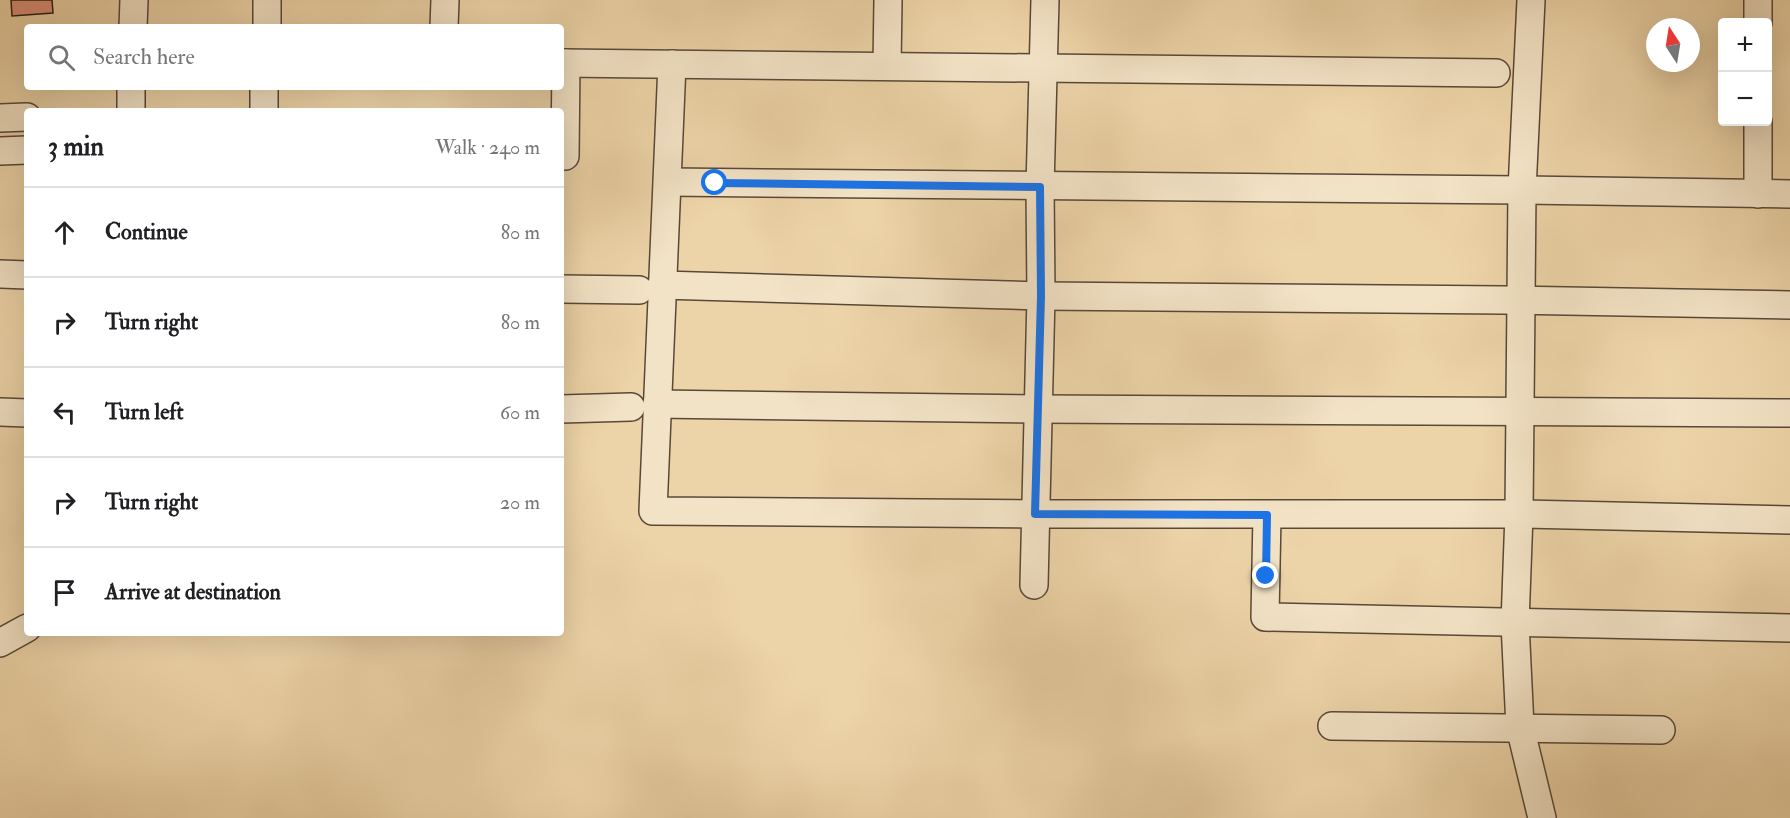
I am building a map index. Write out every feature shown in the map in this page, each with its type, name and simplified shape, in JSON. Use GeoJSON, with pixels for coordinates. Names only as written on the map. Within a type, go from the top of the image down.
{"type":"FeatureCollection","features":[{"type":"Feature","properties":{"kind":"street"},"geometry":{"type":"LineString","coordinates":[[133,24],[134,0]]}},
{"type":"Feature","properties":{"kind":"street"},"geometry":{"type":"LineString","coordinates":[[267,0],[267,24]]}},
{"type":"Feature","properties":{"kind":"street"},"geometry":{"type":"LineString","coordinates":[[444,24],[445,0]]}},
{"type":"Feature","properties":{"kind":"street"},"geometry":{"type":"LineString","coordinates":[[887,66],[888,0]]}},
{"type":"Feature","properties":{"kind":"street"},"geometry":{"type":"LineString","coordinates":[[1034,585],[1045,0]]}},
{"type":"Feature","properties":{"kind":"street"},"geometry":{"type":"LineString","coordinates":[[1531,0],[1522,190],[1518,411],[1519,514],[1515,623],[1520,727],[1542,818]]}},
{"type":"Feature","properties":{"kind":"street"},"geometry":{"type":"LineString","coordinates":[[1758,0],[1758,18]]}},
{"type":"Feature","properties":{"kind":"street"},"geometry":{"type":"LineString","coordinates":[[564,63],[1496,73]]}},
{"type":"Feature","properties":{"kind":"street"},"geometry":{"type":"LineString","coordinates":[[672,64],[668,182],[650,287],[644,406],[653,511],[1267,515],[1519,514],[1790,520]]}},
{"type":"Feature","properties":{"kind":"street"},"geometry":{"type":"LineString","coordinates":[[130,108],[131,90]]}},
{"type":"Feature","properties":{"kind":"street"},"geometry":{"type":"LineString","coordinates":[[264,90],[264,108]]}},
{"type":"Feature","properties":{"kind":"street"},"geometry":{"type":"LineString","coordinates":[[564,90],[564,108]]}},
{"type":"Feature","properties":{"kind":"street"},"geometry":{"type":"LineString","coordinates":[[564,110],[565,156]]}},
{"type":"Feature","properties":{"kind":"street"},"geometry":{"type":"LineString","coordinates":[[0,118],[24,117]]}},
{"type":"Feature","properties":{"kind":"street"},"geometry":{"type":"LineString","coordinates":[[1758,126],[1758,194]]}},
{"type":"Feature","properties":{"kind":"street"},"geometry":{"type":"LineString","coordinates":[[0,151],[24,150]]}},
{"type":"Feature","properties":{"kind":"street"},"geometry":{"type":"LineString","coordinates":[[668,182],[1790,194]]}},
{"type":"Feature","properties":{"kind":"street"},"geometry":{"type":"LineString","coordinates":[[0,274],[24,275]]}},
{"type":"Feature","properties":{"kind":"street"},"geometry":{"type":"LineString","coordinates":[[564,288],[650,287],[1041,296],[1790,305]]}},
{"type":"Feature","properties":{"kind":"street"},"geometry":{"type":"LineString","coordinates":[[564,409],[644,406],[1790,413]]}},
{"type":"Feature","properties":{"kind":"street"},"geometry":{"type":"LineString","coordinates":[[0,412],[24,413]]}},
{"type":"Feature","properties":{"kind":"street"},"geometry":{"type":"LineString","coordinates":[[1267,515],[1265,617],[1790,628]]}},
{"type":"Feature","properties":{"kind":"street"},"geometry":{"type":"LineString","coordinates":[[0,643],[24,630]]}},
{"type":"Feature","properties":{"kind":"street"},"geometry":{"type":"LineString","coordinates":[[1332,726],[1661,730]]}},
{"type":"Feature","properties":{"kind":"building"},"geometry":{"type":"Polygon","coordinates":[[[11,0],[52,0],[53,13],[12,16],[11,0]]]}},
{"type":"Feature","properties":{"kind":"route"},"geometry":{"type":"LineString","coordinates":[[715,183],[1040,187],[1041,296],[1035,514],[1267,515],[1266,576]]}}]}
